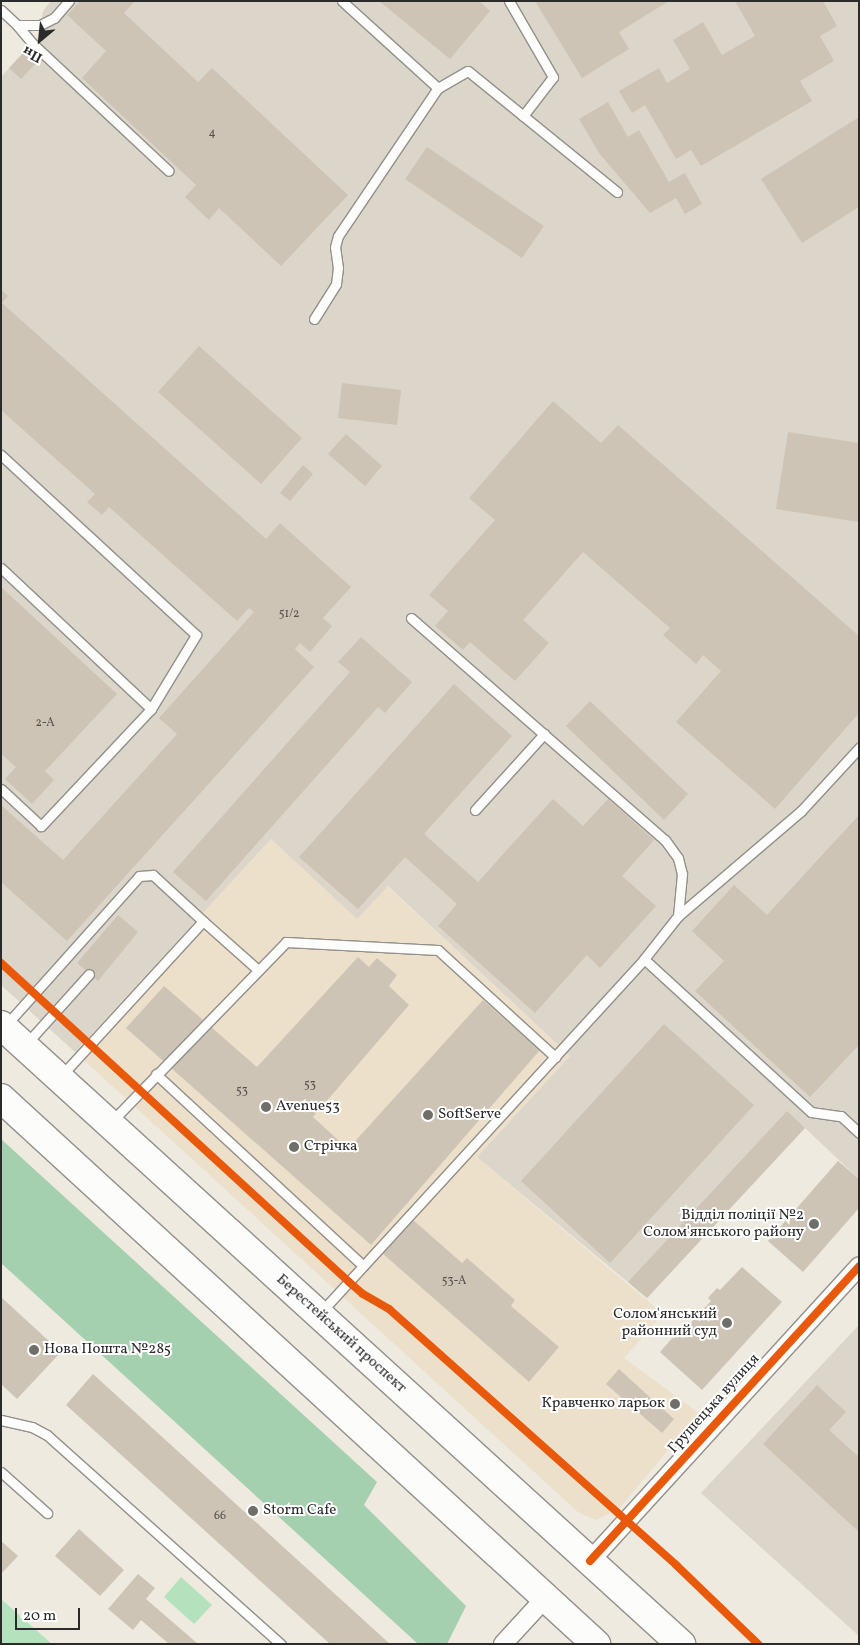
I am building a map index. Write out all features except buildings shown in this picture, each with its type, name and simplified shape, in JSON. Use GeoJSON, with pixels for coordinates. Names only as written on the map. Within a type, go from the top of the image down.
{"type":"FeatureCollection","features":[{"type":"Feature","properties":{"kind":"main road","name":"Берестейський проспект"},"geometry":{"type":"LineString","coordinates":[[3,1026],[681,1644]]}},
{"type":"Feature","properties":{"kind":"main road"},"geometry":{"type":"LineString","coordinates":[[1,1098],[596,1644]]}},
{"type":"Feature","properties":{"kind":"street","name":"Грушецька вулиця"},"geometry":{"type":"LineString","coordinates":[[590,1561],[859,1266]]}},
{"type":"Feature","properties":{"kind":"street"},"geometry":{"type":"LineString","coordinates":[[503,1644],[546,1597]]}},
{"type":"Feature","properties":{"kind":"lane"},"geometry":{"type":"LineString","coordinates":[[17,25],[40,26],[54,18],[70,1]]}},
{"type":"Feature","properties":{"kind":"lane"},"geometry":{"type":"LineString","coordinates":[[342,1],[438,88]]}},
{"type":"Feature","properties":{"kind":"lane"},"geometry":{"type":"LineString","coordinates":[[509,1],[553,77],[523,116]]}},
{"type":"Feature","properties":{"kind":"lane"},"geometry":{"type":"LineString","coordinates":[[1,10],[32,43],[169,171]]}},
{"type":"Feature","properties":{"kind":"lane"},"geometry":{"type":"LineString","coordinates":[[314,319],[336,284],[338,268],[335,247],[338,236],[438,88],[468,72],[617,192]]}},
{"type":"Feature","properties":{"kind":"lane"},"geometry":{"type":"LineString","coordinates":[[1,455],[196,635],[152,709],[41,826],[1,789]]}},
{"type":"Feature","properties":{"kind":"lane"},"geometry":{"type":"LineString","coordinates":[[1,568],[152,709]]}},
{"type":"Feature","properties":{"kind":"lane"},"geometry":{"type":"LineString","coordinates":[[411,618],[665,840],[678,858],[682,874],[678,916]]}},
{"type":"Feature","properties":{"kind":"lane"},"geometry":{"type":"LineString","coordinates":[[475,810],[544,734]]}},
{"type":"Feature","properties":{"kind":"lane"},"geometry":{"type":"LineString","coordinates":[[319,1314],[644,959],[678,916],[802,811],[859,748]]}},
{"type":"Feature","properties":{"kind":"lane"},"geometry":{"type":"LineString","coordinates":[[3,1026],[139,876],[149,873],[154,875],[258,970]]}},
{"type":"Feature","properties":{"kind":"lane"},"geometry":{"type":"LineString","coordinates":[[59,1078],[203,920]]}},
{"type":"Feature","properties":{"kind":"lane"},"geometry":{"type":"LineString","coordinates":[[110,1124],[156,1074],[286,942],[435,949],[555,1057]]}},
{"type":"Feature","properties":{"kind":"lane"},"geometry":{"type":"LineString","coordinates":[[644,959],[810,1112],[841,1116],[859,1133]]}},
{"type":"Feature","properties":{"kind":"lane"},"geometry":{"type":"LineString","coordinates":[[25,1046],[89,974]]}},
{"type":"Feature","properties":{"kind":"lane"},"geometry":{"type":"LineString","coordinates":[[156,1074],[363,1266]]}},
{"type":"Feature","properties":{"kind":"lane"},"geometry":{"type":"LineString","coordinates":[[1,1420],[32,1427],[47,1435],[281,1644]]}},
{"type":"Feature","properties":{"kind":"lane"},"geometry":{"type":"LineString","coordinates":[[1,1472],[47,1513]]}},
{"type":"Feature","properties":{"kind":"shaded area"},"geometry":{"type":"Polygon","coordinates":[[[51,1],[859,1],[859,1179],[805,1128],[647,1298],[477,1157],[570,1056],[388,886],[357,919],[271,839],[75,1052],[1,985],[1,77],[38,37],[43,11],[51,1]]]}},
{"type":"Feature","properties":{"kind":"shaded area"},"geometry":{"type":"Polygon","coordinates":[[[271,839],[357,919],[387,886],[570,1056],[477,1157],[663,1314],[624,1358],[699,1413],[619,1509],[596,1520],[579,1513],[75,1052],[271,839]]]}},
{"type":"Feature","properties":{"kind":"shaded area"},"geometry":{"type":"Polygon","coordinates":[[[859,1325],[859,1636],[701,1493],[859,1325]]]}},
{"type":"Feature","properties":{"kind":"green space"},"geometry":{"type":"Polygon","coordinates":[[[1,1139],[377,1482],[364,1505],[466,1606],[447,1644],[418,1644],[1,1263],[1,1139]]]}},
{"type":"Feature","properties":{"kind":"green space"},"geometry":{"type":"Polygon","coordinates":[[[181,1577],[212,1605],[194,1624],[164,1597],[181,1577]]]}},
{"type":"Feature","properties":{"kind":"green space"},"geometry":{"type":"Polygon","coordinates":[[[1,1599],[52,1644],[1,1644],[1,1599]]]}},
{"type":"Feature","properties":{"kind":"cycle path"},"geometry":{"type":"LineString","coordinates":[[1,963],[349,1282],[363,1294],[389,1309],[676,1565],[758,1644]]}},
{"type":"Feature","properties":{"kind":"cycle path"},"geometry":{"type":"LineString","coordinates":[[590,1561],[859,1266]]}},
{"type":"Feature","properties":{"kind":"place","name":"Avenue53"},"geometry":{"type":"Point","coordinates":[266,1107]}},
{"type":"Feature","properties":{"kind":"place","name":"SoftServe"},"geometry":{"type":"Point","coordinates":[428,1115]}},
{"type":"Feature","properties":{"kind":"place","name":"Стрічка"},"geometry":{"type":"Point","coordinates":[294,1147]}},
{"type":"Feature","properties":{"kind":"place","name":"Відділ поліції №2 Солом'янського району"},"geometry":{"type":"Point","coordinates":[814,1224]}},
{"type":"Feature","properties":{"kind":"place","name":"Солом'янський районний суд"},"geometry":{"type":"Point","coordinates":[727,1323]}},
{"type":"Feature","properties":{"kind":"place","name":"Нова Пошта №285"},"geometry":{"type":"Point","coordinates":[34,1350]}},
{"type":"Feature","properties":{"kind":"place","name":"Кравченко ларьок"},"geometry":{"type":"Point","coordinates":[675,1404]}},
{"type":"Feature","properties":{"kind":"place","name":"Storm Cafe"},"geometry":{"type":"Point","coordinates":[253,1511]}}]}
